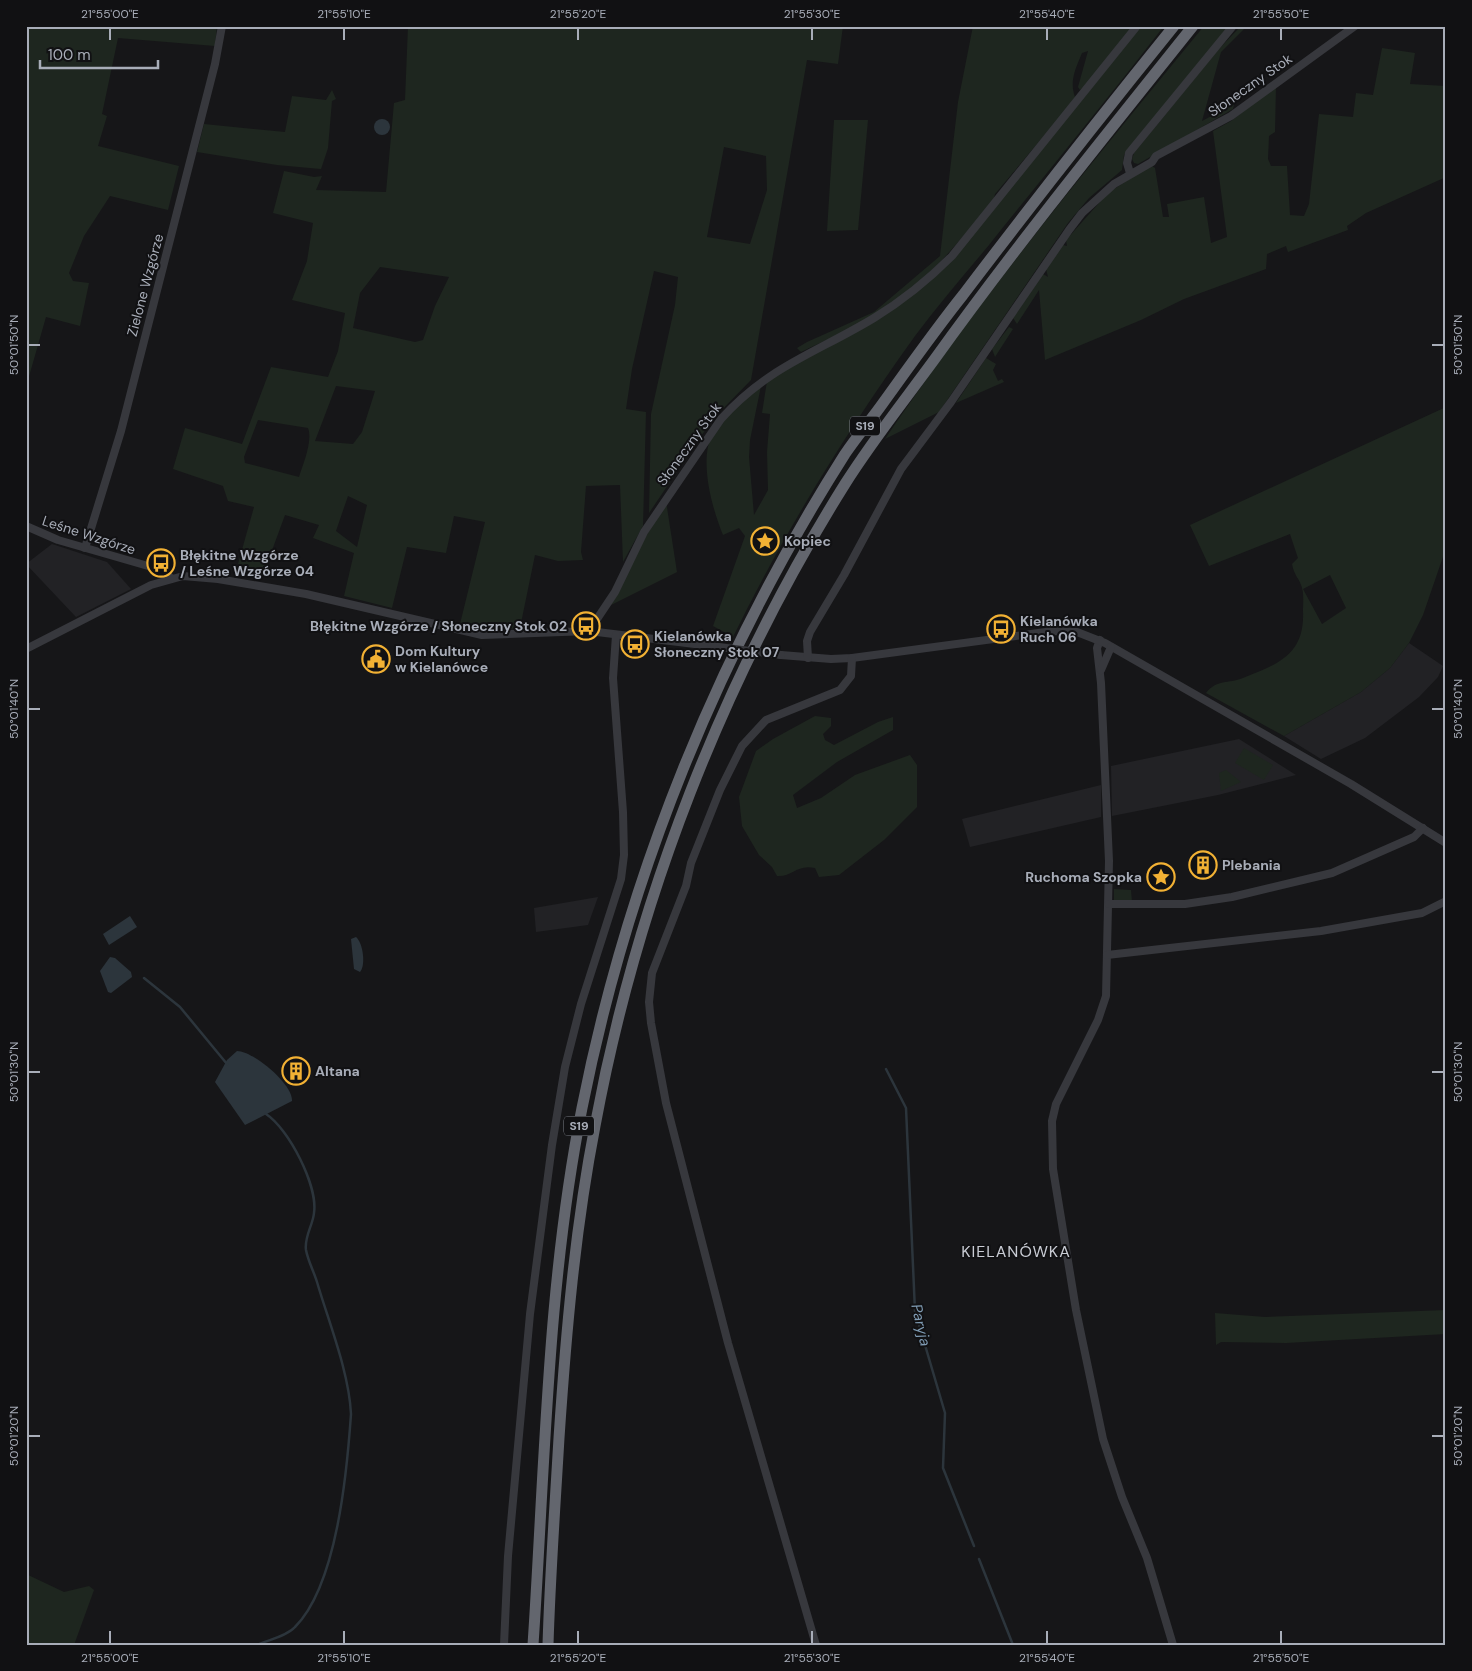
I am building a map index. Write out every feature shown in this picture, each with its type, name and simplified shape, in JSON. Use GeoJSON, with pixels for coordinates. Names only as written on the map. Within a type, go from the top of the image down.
{"type":"FeatureCollection","features":[{"type":"Feature","properties":{"kind":"highway","name":"S19"},"geometry":{"type":"LineString","coordinates":[[533,1645],[542,1454],[557,1272],[582,1108],[612,981],[632,912],[694,740],[765,592],[797,533],[849,448],[1009,233],[1174,26]]}},
{"type":"Feature","properties":{"kind":"highway","name":"S19"},"geometry":{"type":"LineString","coordinates":[[548,1645],[569,1309],[582,1203],[595,1124],[628,979],[656,889],[699,772],[738,682],[775,606],[817,531],[864,456],[1024,238],[1193,26]]}},
{"type":"Feature","properties":{"kind":"street","name":"Zielone Wzgórze"},"geometry":{"type":"LineString","coordinates":[[85,548],[122,426],[215,64],[222,26]]}},
{"type":"Feature","properties":{"kind":"street","name":"Słoneczny Stok"},"geometry":{"type":"LineString","coordinates":[[589,631],[615,592],[632,553],[659,508],[709,435],[735,404],[769,375],[874,318],[934,274],[952,256],[1137,26]]}},
{"type":"Feature","properties":{"kind":"street"},"geometry":{"type":"LineString","coordinates":[[1130,173],[1127,164],[1129,153],[1233,26]]}},
{"type":"Feature","properties":{"kind":"street","name":"Słoneczny Stok"},"geometry":{"type":"LineString","coordinates":[[808,658],[807,641],[810,632],[844,575],[901,469],[951,402],[1069,230],[1098,197],[1130,173],[1152,162],[1156,156],[1231,116],[1355,26]]}},
{"type":"Feature","properties":{"kind":"street","name":"Leśne Wzgórze"},"geometry":{"type":"LineString","coordinates":[[26,526],[58,540],[155,568],[172,578]]}},
{"type":"Feature","properties":{"kind":"street"},"geometry":{"type":"LineString","coordinates":[[26,650],[151,585],[172,578],[195,576],[306,594],[482,635],[589,631],[808,658],[852,658],[1053,631],[1077,632],[1100,640],[1352,784],[1446,843]]}},
{"type":"Feature","properties":{"kind":"street"},"geometry":{"type":"LineString","coordinates":[[504,1645],[508,1556],[530,1314],[552,1145],[565,1067],[581,1004],[621,879],[624,855],[623,812],[612,678],[616,635]]}},
{"type":"Feature","properties":{"kind":"street"},"geometry":{"type":"LineString","coordinates":[[1100,640],[1097,648],[1100,672],[1108,904],[1106,996],[1098,1020],[1062,1089],[1054,1112],[1053,1168],[1076,1310],[1101,1430],[1112,1469],[1148,1558],[1173,1645]]}},
{"type":"Feature","properties":{"kind":"street"},"geometry":{"type":"LineString","coordinates":[[1100,672],[1111,647]]}},
{"type":"Feature","properties":{"kind":"street"},"geometry":{"type":"LineString","coordinates":[[816,1645],[728,1343],[666,1103],[650,1023],[649,1002],[652,974],[686,886],[691,863],[720,790],[742,746],[766,720],[840,690],[852,676],[852,658]]}},
{"type":"Feature","properties":{"kind":"street"},"geometry":{"type":"LineString","coordinates":[[1108,904],[1185,904],[1241,895],[1332,873],[1414,837],[1423,828]]}},
{"type":"Feature","properties":{"kind":"street"},"geometry":{"type":"LineString","coordinates":[[1107,955],[1321,931],[1422,913],[1446,901]]}},
{"type":"Feature","properties":{"kind":"shaded area"},"geometry":{"type":"Polygon","coordinates":[[[26,26],[217,26],[215,46],[118,38],[102,114],[107,116],[98,146],[179,166],[168,210],[110,196],[84,236],[69,273],[73,281],[89,283],[80,326],[46,317],[26,387],[26,26]]]}},
{"type":"Feature","properties":{"kind":"shaded area"},"geometry":{"type":"Polygon","coordinates":[[[408,26],[843,26],[838,64],[807,60],[751,380],[712,420],[649,513],[651,414],[675,305],[678,277],[654,271],[632,369],[626,409],[646,412],[643,526],[623,562],[620,485],[586,486],[581,552],[583,560],[558,561],[535,555],[520,628],[488,631],[460,624],[485,522],[454,516],[446,553],[407,547],[392,608],[344,596],[354,553],[313,538],[319,525],[285,515],[263,575],[236,571],[254,507],[228,501],[223,486],[173,469],[185,428],[242,444],[271,367],[328,377],[338,351],[345,313],[292,300],[307,261],[313,223],[273,213],[284,171],[314,177],[322,176],[316,190],[386,192],[394,103],[405,100],[408,26]],[[724,147],[707,237],[750,244],[767,190],[766,156],[724,147]],[[380,267],[360,293],[353,328],[415,342],[423,340],[435,306],[449,277],[380,267]],[[336,386],[315,441],[353,444],[362,432],[375,391],[336,386]],[[258,420],[244,457],[245,463],[299,477],[308,446],[308,428],[258,420]],[[348,496],[336,531],[357,547],[367,505],[348,496]]]}},
{"type":"Feature","properties":{"kind":"shaded area"},"geometry":{"type":"Polygon","coordinates":[[[973,26],[1133,26],[1088,84],[1080,90],[1078,87],[1088,51],[1082,53],[1073,80],[1075,97],[1069,106],[995,194],[994,198],[968,230],[926,276],[877,314],[801,352],[797,348],[807,342],[874,312],[940,256],[958,102],[973,26]]]}},
{"type":"Feature","properties":{"kind":"shaded area"},"geometry":{"type":"Polygon","coordinates":[[[1141,26],[1164,26],[915,336],[841,445],[795,520],[733,637],[713,626],[745,536],[739,528],[723,535],[711,499],[707,458],[708,445],[715,429],[734,409],[761,386],[750,440],[749,457],[754,515],[768,490],[767,452],[770,414],[762,413],[767,381],[929,282],[1086,95],[1141,26]]]}},
{"type":"Feature","properties":{"kind":"shaded area"},"geometry":{"type":"Polygon","coordinates":[[[1204,26],[1229,26],[1124,155],[1122,170],[1089,198],[1068,223],[939,412],[885,439],[922,385],[1000,280],[1204,26]]]}},
{"type":"Feature","properties":{"kind":"shaded area"},"geometry":{"type":"Polygon","coordinates":[[[1241,26],[1247,26],[1221,52],[1202,121],[1234,104],[1233,109],[1138,164],[1134,163],[1132,159],[1134,153],[1217,51],[1241,26]]]}},
{"type":"Feature","properties":{"kind":"shaded area"},"geometry":{"type":"Polygon","coordinates":[[[1382,48],[1415,53],[1410,84],[1446,86],[1446,177],[1366,213],[1347,226],[1348,230],[1288,252],[1286,246],[1267,254],[1266,269],[1184,299],[1141,320],[1045,360],[1039,290],[1017,324],[1013,318],[1043,274],[1048,277],[1046,269],[1063,245],[1067,246],[1066,240],[1108,193],[1151,165],[1155,168],[1163,217],[1169,217],[1167,204],[1204,197],[1211,243],[1227,237],[1213,131],[1231,121],[1276,86],[1275,132],[1269,136],[1268,159],[1271,166],[1287,166],[1290,215],[1304,216],[1309,204],[1319,114],[1353,117],[1356,93],[1373,95],[1382,48]]]}},
{"type":"Feature","properties":{"kind":"shaded area"},"geometry":{"type":"Polygon","coordinates":[[[332,90],[336,99],[332,101],[328,148],[321,169],[277,165],[197,152],[204,124],[285,132],[292,96],[326,100],[332,90]]]}},
{"type":"Feature","properties":{"kind":"shaded area"},"geometry":{"type":"Polygon","coordinates":[[[382,119],[390,127],[382,135],[374,127],[382,119]]]}},
{"type":"Feature","properties":{"kind":"shaded area"},"geometry":{"type":"Polygon","coordinates":[[[834,120],[868,120],[858,230],[827,231],[834,120]]]}},
{"type":"Feature","properties":{"kind":"shaded area"},"geometry":{"type":"Polygon","coordinates":[[[1009,327],[1013,329],[995,357],[992,349],[1009,327]]]}},
{"type":"Feature","properties":{"kind":"shaded area"},"geometry":{"type":"Polygon","coordinates":[[[986,358],[996,364],[993,370],[998,381],[1002,379],[1004,382],[956,403],[986,358]]]}},
{"type":"Feature","properties":{"kind":"shaded area"},"geometry":{"type":"Polygon","coordinates":[[[1446,407],[1446,548],[1423,615],[1409,643],[1390,668],[1361,692],[1284,736],[1206,693],[1214,686],[1238,680],[1268,668],[1287,655],[1300,638],[1303,590],[1292,564],[1298,558],[1290,534],[1209,566],[1190,525],[1446,407]],[[1330,575],[1303,589],[1322,624],[1346,608],[1330,575]]]}},
{"type":"Feature","properties":{"kind":"shaded area"},"geometry":{"type":"Polygon","coordinates":[[[666,501],[677,572],[611,605],[646,536],[666,501]]]}},
{"type":"Feature","properties":{"kind":"shaded area"},"geometry":{"type":"Polygon","coordinates":[[[52,544],[107,562],[131,589],[76,617],[26,564],[52,544]]]}},
{"type":"Feature","properties":{"kind":"shaded area"},"geometry":{"type":"Polygon","coordinates":[[[1409,643],[1443,666],[1438,677],[1419,697],[1365,738],[1321,759],[1284,736],[1361,692],[1390,668],[1409,643]]]}},
{"type":"Feature","properties":{"kind":"shaded area"},"geometry":{"type":"Polygon","coordinates":[[[815,716],[831,718],[831,726],[823,734],[825,740],[834,745],[878,722],[893,717],[893,730],[837,762],[793,795],[797,808],[821,798],[855,775],[910,755],[917,765],[917,807],[884,840],[839,875],[819,877],[815,868],[809,867],[799,869],[787,875],[777,876],[772,867],[759,855],[742,826],[739,797],[756,751],[773,739],[815,716]]]}},
{"type":"Feature","properties":{"kind":"shaded area"},"geometry":{"type":"Polygon","coordinates":[[[1239,739],[1296,775],[1218,795],[1112,816],[1111,766],[1239,739]]]}},
{"type":"Feature","properties":{"kind":"shaded area"},"geometry":{"type":"Polygon","coordinates":[[[1244,748],[1273,765],[1264,780],[1235,763],[1244,748]]]}},
{"type":"Feature","properties":{"kind":"shaded area"},"geometry":{"type":"Polygon","coordinates":[[[1226,770],[1241,782],[1221,791],[1219,773],[1226,770]]]}},
{"type":"Feature","properties":{"kind":"shaded area"},"geometry":{"type":"Polygon","coordinates":[[[1101,785],[1101,817],[970,847],[962,819],[1101,785]]]}},
{"type":"Feature","properties":{"kind":"shaded area"},"geometry":{"type":"Polygon","coordinates":[[[1114,889],[1131,890],[1132,902],[1114,902],[1114,889]]]}},
{"type":"Feature","properties":{"kind":"shaded area"},"geometry":{"type":"Polygon","coordinates":[[[598,897],[588,925],[536,932],[534,908],[598,897]]]}},
{"type":"Feature","properties":{"kind":"shaded area"},"geometry":{"type":"Polygon","coordinates":[[[130,916],[137,927],[109,945],[103,934],[130,916]]]}},
{"type":"Feature","properties":{"kind":"shaded area"},"geometry":{"type":"Polygon","coordinates":[[[356,937],[363,954],[363,964],[360,972],[354,969],[351,939],[356,937]]]}},
{"type":"Feature","properties":{"kind":"shaded area"},"geometry":{"type":"Polygon","coordinates":[[[110,957],[115,958],[131,972],[132,977],[111,993],[108,992],[100,971],[110,957]]]}},
{"type":"Feature","properties":{"kind":"shaded area"},"geometry":{"type":"Polygon","coordinates":[[[237,1051],[252,1056],[271,1070],[286,1086],[291,1094],[292,1101],[245,1125],[215,1082],[227,1060],[237,1051]]]}},
{"type":"Feature","properties":{"kind":"shaded area"},"geometry":{"type":"Polygon","coordinates":[[[1446,1310],[1446,1334],[1286,1343],[1221,1342],[1216,1345],[1215,1313],[1265,1317],[1446,1310]]]}},
{"type":"Feature","properties":{"kind":"shaded area"},"geometry":{"type":"Polygon","coordinates":[[[26,1574],[64,1592],[89,1586],[94,1590],[74,1645],[26,1645],[26,1574]]]}},
{"type":"Feature","properties":{"kind":"waterway"},"geometry":{"type":"LineString","coordinates":[[144,978],[180,1007],[227,1064]]}},
{"type":"Feature","properties":{"kind":"waterway","name":"Paryja"},"geometry":{"type":"LineString","coordinates":[[886,1069],[906,1108],[915,1311],[945,1413],[943,1468],[974,1546]]}},
{"type":"Feature","properties":{"kind":"waterway"},"geometry":{"type":"LineString","coordinates":[[257,1645],[292,1630],[309,1608],[321,1584],[330,1556],[343,1496],[351,1414],[343,1365],[306,1250],[306,1240],[314,1213],[311,1188],[307,1174],[292,1145],[275,1121],[266,1114]]}},
{"type":"Feature","properties":{"kind":"waterway","name":"Paryja"},"geometry":{"type":"LineString","coordinates":[[979,1559],[1013,1645]]}},
{"type":"Feature","properties":{"kind":"place","name":"Kopiec"},"geometry":{"type":"Point","coordinates":[765,541]}},
{"type":"Feature","properties":{"kind":"place","name":"Błękitne Wzgórze / Leśne Wzgórze 04"},"geometry":{"type":"Point","coordinates":[161,563]}},
{"type":"Feature","properties":{"kind":"place","name":"Błękitne Wzgórze / Słoneczny Stok 02"},"geometry":{"type":"Point","coordinates":[586,626]}},
{"type":"Feature","properties":{"kind":"place","name":"Kielanówka Ruch 06"},"geometry":{"type":"Point","coordinates":[1001,629]}},
{"type":"Feature","properties":{"kind":"place","name":"Kielanówka Słoneczny Stok 07"},"geometry":{"type":"Point","coordinates":[635,644]}},
{"type":"Feature","properties":{"kind":"place","name":"Dom Kultury w Kielanówce"},"geometry":{"type":"Point","coordinates":[376,659]}},
{"type":"Feature","properties":{"kind":"place","name":"Plebania"},"geometry":{"type":"Point","coordinates":[1203,865]}},
{"type":"Feature","properties":{"kind":"place","name":"Ruchoma Szopka"},"geometry":{"type":"Point","coordinates":[1161,877]}},
{"type":"Feature","properties":{"kind":"place","name":"Altana"},"geometry":{"type":"Point","coordinates":[296,1071]}},
{"type":"Feature","properties":{"kind":"district","name":"KIELANÓWKA"},"geometry":{"type":"Point","coordinates":[1016,1251]}}]}
